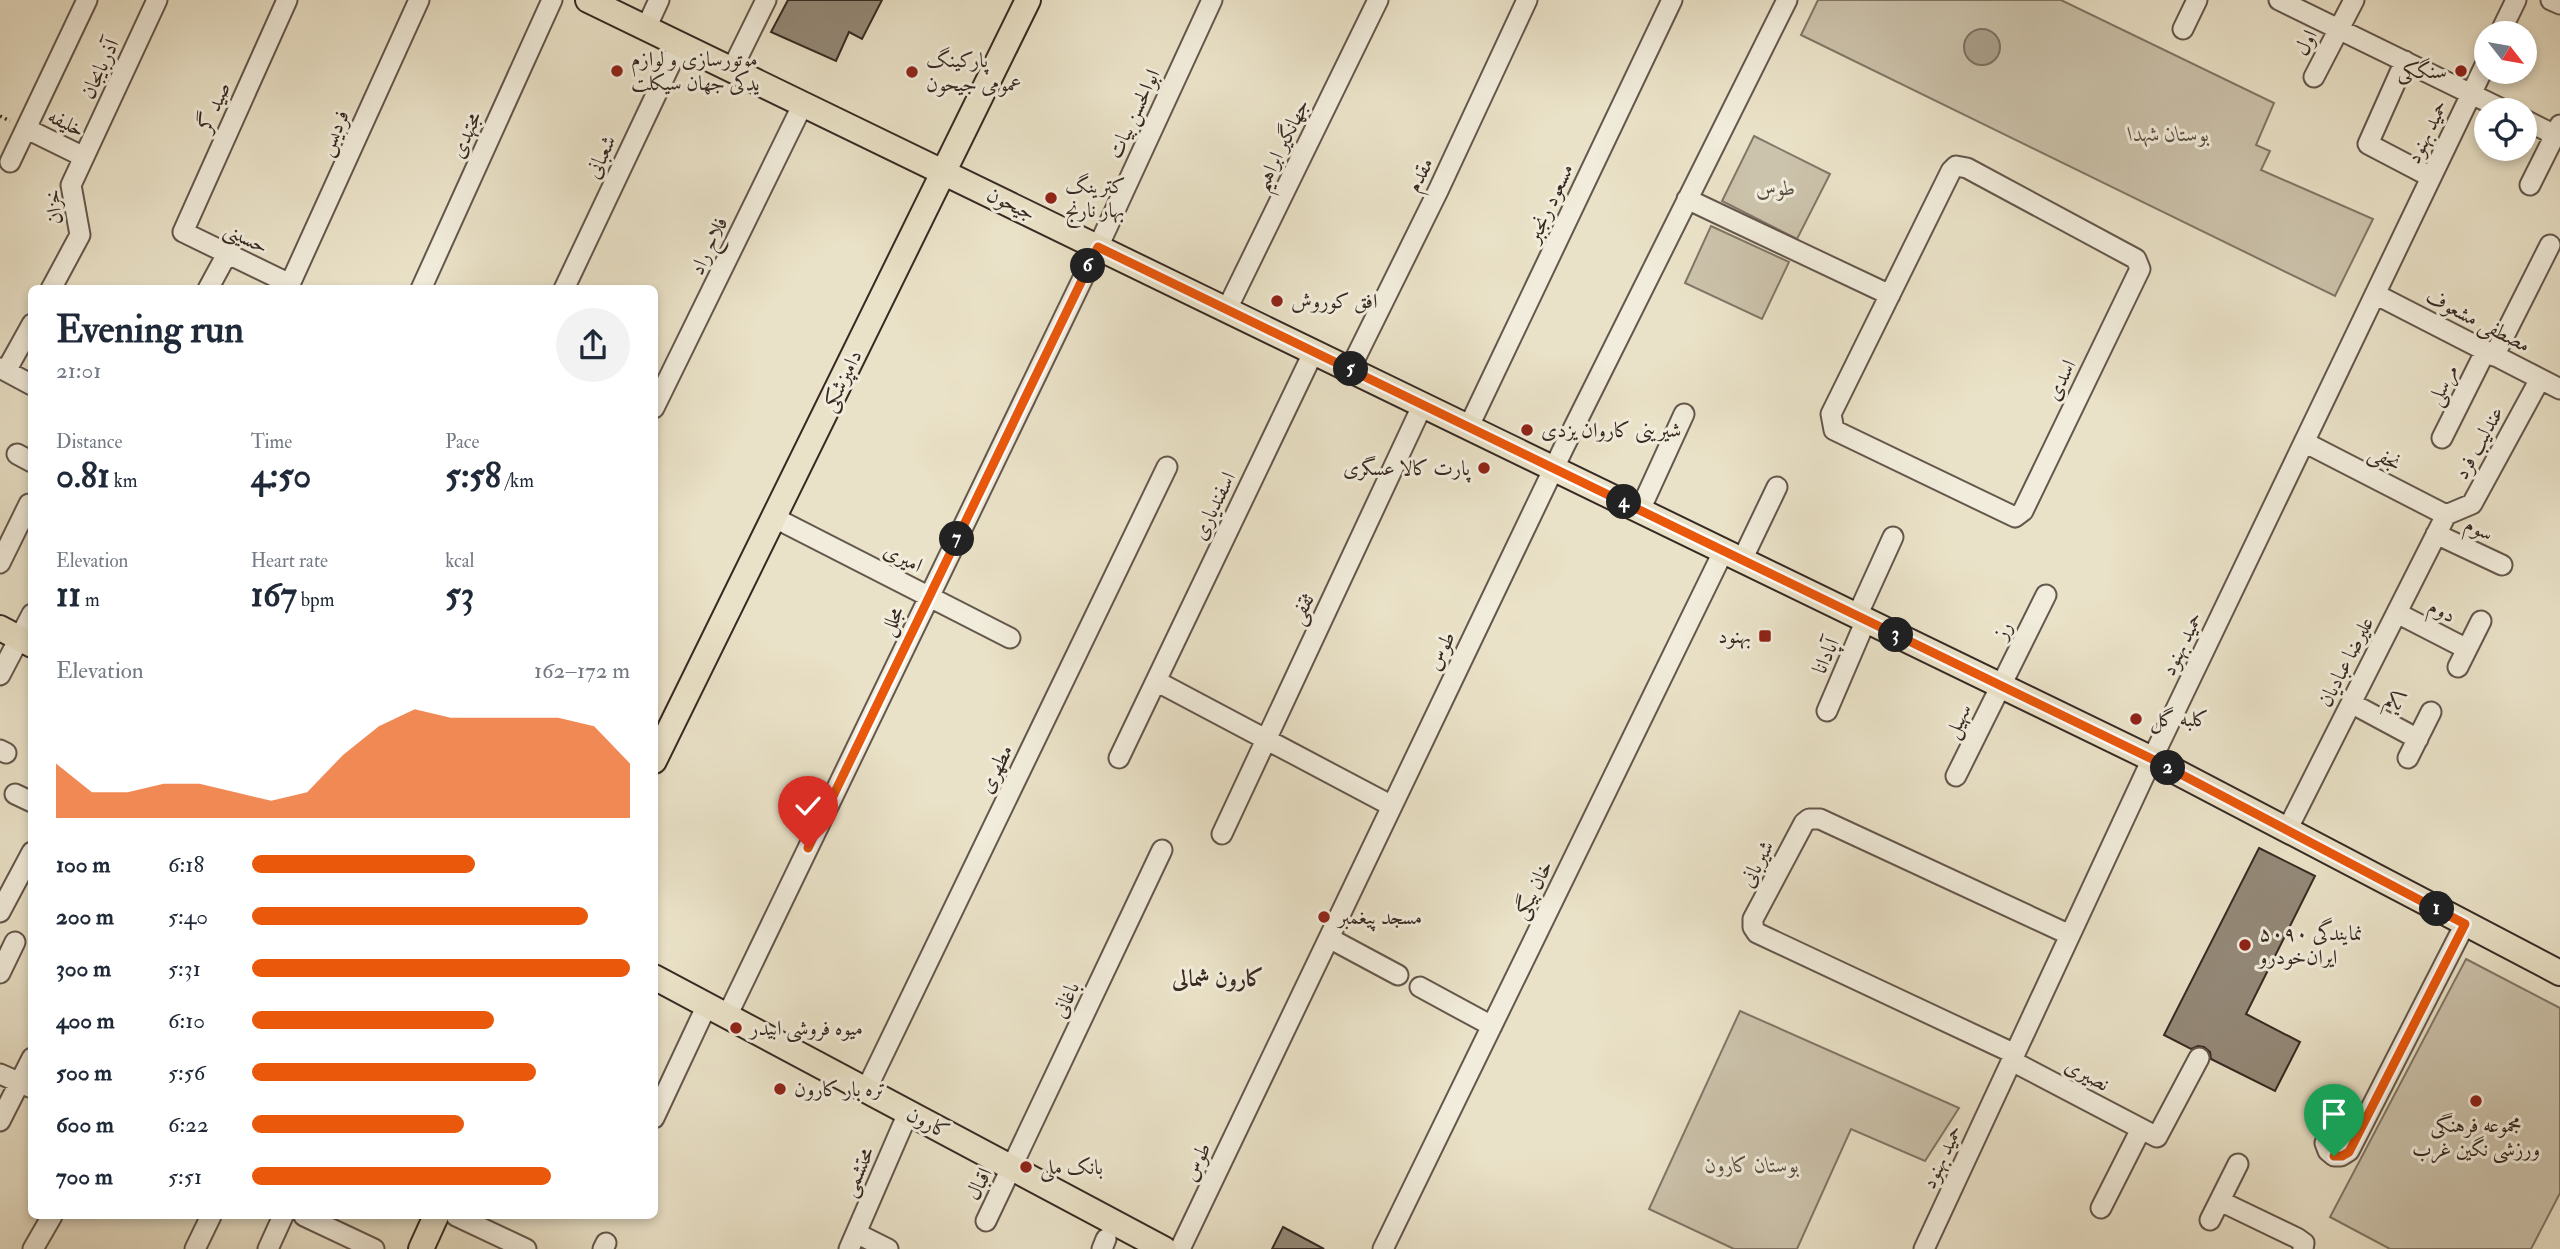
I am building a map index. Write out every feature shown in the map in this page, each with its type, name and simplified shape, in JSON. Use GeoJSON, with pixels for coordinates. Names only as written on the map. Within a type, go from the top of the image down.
{"type":"FeatureCollection","features":[{"type":"Feature","properties":{"kind":"main road","name":"جیحون"},"geometry":{"type":"LineString","coordinates":[[588,0],[2152,759],[2560,973]]}},
{"type":"Feature","properties":{"kind":"main road","name":"دامپزشکی"},"geometry":{"type":"LineString","coordinates":[[658,753],[1028,0]]}},
{"type":"Feature","properties":{"kind":"main road","name":"کارون"},"geometry":{"type":"LineString","coordinates":[[658,979],[1164,1249]]}},
{"type":"Feature","properties":{"kind":"main road"},"geometry":{"type":"LineString","coordinates":[[421,1249],[435,1219]]}},
{"type":"Feature","properties":{"kind":"street"},"geometry":{"type":"LineString","coordinates":[[10,162],[87,0]]}},
{"type":"Feature","properties":{"kind":"street","name":"آذربایجان"},"geometry":{"type":"LineString","coordinates":[[84,157],[157,0]]}},
{"type":"Feature","properties":{"kind":"street","name":"صید گر"},"geometry":{"type":"LineString","coordinates":[[183,232],[287,0]]}},
{"type":"Feature","properties":{"kind":"street","name":"فردیس"},"geometry":{"type":"LineString","coordinates":[[290,284],[419,0]]}},
{"type":"Feature","properties":{"kind":"street","name":"مجتهدی"},"geometry":{"type":"LineString","coordinates":[[423,285],[552,0]]}},
{"type":"Feature","properties":{"kind":"street"},"geometry":{"type":"LineString","coordinates":[[646,28],[659,0]]}},
{"type":"Feature","properties":{"kind":"street"},"geometry":{"type":"LineString","coordinates":[[732,69],[766,0]]}},
{"type":"Feature","properties":{"kind":"street","name":"ابوالحسن بیات"},"geometry":{"type":"LineString","coordinates":[[1098,247],[1212,0]]}},
{"type":"Feature","properties":{"kind":"street","name":"جهانگیر ابراهیم"},"geometry":{"type":"LineString","coordinates":[[1227,309],[1378,0]]}},
{"type":"Feature","properties":{"kind":"street","name":"مقدم"},"geometry":{"type":"LineString","coordinates":[[1350,369],[1438,191],[1527,0]]}},
{"type":"Feature","properties":{"kind":"street","name":"مسعود رنجبر"},"geometry":{"type":"LineString","coordinates":[[1469,426],[1672,0]]}},
{"type":"Feature","properties":{"kind":"street","name":"طوس"},"geometry":{"type":"LineString","coordinates":[[1181,1249],[1554,467],[1787,0]]}},
{"type":"Feature","properties":{"kind":"street"},"geometry":{"type":"LineString","coordinates":[[2183,29],[2197,0]]}},
{"type":"Feature","properties":{"kind":"street"},"geometry":{"type":"LineString","coordinates":[[2279,0],[2481,98]]}},
{"type":"Feature","properties":{"kind":"street","name":"اول"},"geometry":{"type":"LineString","coordinates":[[2314,77],[2354,0]]}},
{"type":"Feature","properties":{"kind":"street"},"geometry":{"type":"LineString","coordinates":[[2506,21],[2516,0]]}},
{"type":"Feature","properties":{"kind":"street"},"geometry":{"type":"LineString","coordinates":[[2551,0],[2560,4]]}},
{"type":"Feature","properties":{"kind":"street","name":"شعبانی"},"geometry":{"type":"LineString","coordinates":[[566,285],[680,44]]}},
{"type":"Feature","properties":{"kind":"street"},"geometry":{"type":"LineString","coordinates":[[2405,61],[2368,144],[2431,177]]}},
{"type":"Feature","properties":{"kind":"street","name":"حمید بهنود"},"geometry":{"type":"LineString","coordinates":[[1931,1247],[2013,1058],[2152,759],[2476,84]]}},
{"type":"Feature","properties":{"kind":"street","name":"فلاح راد"},"geometry":{"type":"LineString","coordinates":[[658,400],[803,104]]}},
{"type":"Feature","properties":{"kind":"street"},"geometry":{"type":"LineString","coordinates":[[2530,186],[2557,130],[2537,124]]}},
{"type":"Feature","properties":{"kind":"street","name":"خلیفه"},"geometry":{"type":"LineString","coordinates":[[27,129],[84,157]]}},
{"type":"Feature","properties":{"kind":"street","name":"خزان"},"geometry":{"type":"LineString","coordinates":[[53,285],[80,234],[71,184],[84,157]]}},
{"type":"Feature","properties":{"kind":"street","name":"اسدی"},"geometry":{"type":"LineString","coordinates":[[1956,166],[1967,168],[2139,262],[2140,270],[2023,511],[2015,517],[1834,430],[1831,414],[1890,295],[1951,171],[1956,166]]}},
{"type":"Feature","properties":{"kind":"street"},"geometry":{"type":"LineString","coordinates":[[1687,199],[1890,295]]}},
{"type":"Feature","properties":{"kind":"street","name":"حسینی"},"geometry":{"type":"LineString","coordinates":[[183,232],[290,284]]}},
{"type":"Feature","properties":{"kind":"street","name":"مرسلی"},"geometry":{"type":"LineString","coordinates":[[2442,438],[2550,245]]}},
{"type":"Feature","properties":{"kind":"street","name":"مجلل"},"geometry":{"type":"LineString","coordinates":[[658,1111],[717,1011],[929,597],[1098,247]]}},
{"type":"Feature","properties":{"kind":"street"},"geometry":{"type":"LineString","coordinates":[[210,285],[227,254]]}},
{"type":"Feature","properties":{"kind":"street","name":"مصطفی مشعوف"},"geometry":{"type":"LineString","coordinates":[[2375,294],[2560,389]]}},
{"type":"Feature","properties":{"kind":"street"},"geometry":{"type":"LineString","coordinates":[[28,330],[3,370],[28,384]]}},
{"type":"Feature","properties":{"kind":"street","name":"اسفندیاری"},"geometry":{"type":"LineString","coordinates":[[1119,758],[1314,351]]}},
{"type":"Feature","properties":{"kind":"street","name":"عندلیب فرد"},"geometry":{"type":"LineString","coordinates":[[2446,515],[2472,504],[2540,379]]}},
{"type":"Feature","properties":{"kind":"street","name":"ثقفی"},"geometry":{"type":"LineString","coordinates":[[1223,834],[1423,404]]}},
{"type":"Feature","properties":{"kind":"street"},"geometry":{"type":"LineString","coordinates":[[1640,510],[1684,414]]}},
{"type":"Feature","properties":{"kind":"street","name":"نجفی"},"geometry":{"type":"LineString","coordinates":[[2304,442],[2446,515]]}},
{"type":"Feature","properties":{"kind":"street","name":"مطهری"},"geometry":{"type":"LineString","coordinates":[[866,1090],[1167,467]]}},
{"type":"Feature","properties":{"kind":"street","name":"خان بیگی"},"geometry":{"type":"LineString","coordinates":[[1383,1249],[1492,1026],[1733,555],[1777,487]]}},
{"type":"Feature","properties":{"kind":"street"},"geometry":{"type":"LineString","coordinates":[[0,563],[28,507]]}},
{"type":"Feature","properties":{"kind":"street","name":"علیرضا عبادیان"},"geometry":{"type":"LineString","coordinates":[[2287,830],[2446,515]]}},
{"type":"Feature","properties":{"kind":"street","name":"امیری"},"geometry":{"type":"LineString","coordinates":[[775,518],[1010,638]]}},
{"type":"Feature","properties":{"kind":"street","name":"سوم"},"geometry":{"type":"LineString","coordinates":[[2436,534],[2502,565]]}},
{"type":"Feature","properties":{"kind":"street","name":"آپادانا"},"geometry":{"type":"LineString","coordinates":[[1826,711],[1893,537]]}},
{"type":"Feature","properties":{"kind":"street","name":"رز"},"geometry":{"type":"LineString","coordinates":[[2001,686],[2046,595]]}},
{"type":"Feature","properties":{"kind":"street","name":"دوم"},"geometry":{"type":"LineString","coordinates":[[2397,613],[2467,649]]}},
{"type":"Feature","properties":{"kind":"street"},"geometry":{"type":"LineString","coordinates":[[0,675],[17,637],[28,620]]}},
{"type":"Feature","properties":{"kind":"street","name":"دوم"},"geometry":{"type":"LineString","coordinates":[[2458,667],[2481,621]]}},
{"type":"Feature","properties":{"kind":"street"},"geometry":{"type":"LineString","coordinates":[[1156,681],[1392,806]]}},
{"type":"Feature","properties":{"kind":"street","name":"سهیل"},"geometry":{"type":"LineString","coordinates":[[1956,776],[2001,686]]}},
{"type":"Feature","properties":{"kind":"street","name":"یکم"},"geometry":{"type":"LineString","coordinates":[[2351,704],[2418,739]]}},
{"type":"Feature","properties":{"kind":"street"},"geometry":{"type":"LineString","coordinates":[[2408,758],[2431,712]]}},
{"type":"Feature","properties":{"kind":"street","name":"شیربانی"},"geometry":{"type":"LineString","coordinates":[[2013,1058],[1757,933],[1753,927],[1753,919],[1804,823],[1810,819],[1820,819],[2070,935]]}},
{"type":"Feature","properties":{"kind":"street","name":"باغانی"},"geometry":{"type":"LineString","coordinates":[[1013,1168],[1161,850]]}},
{"type":"Feature","properties":{"kind":"street"},"geometry":{"type":"LineString","coordinates":[[0,912],[28,860]]}},
{"type":"Feature","properties":{"kind":"street"},"geometry":{"type":"LineString","coordinates":[[2325,1143],[2334,1156],[2349,1152],[2465,924]]}},
{"type":"Feature","properties":{"kind":"street"},"geometry":{"type":"LineString","coordinates":[[1329,938],[1398,975]]}},
{"type":"Feature","properties":{"kind":"street"},"geometry":{"type":"LineString","coordinates":[[0,973],[15,942]]}},
{"type":"Feature","properties":{"kind":"street"},"geometry":{"type":"LineString","coordinates":[[1420,987],[1492,1026]]}},
{"type":"Feature","properties":{"kind":"street","name":"نصیری"},"geometry":{"type":"LineString","coordinates":[[2013,1058],[2141,1129]]}},
{"type":"Feature","properties":{"kind":"street"},"geometry":{"type":"LineString","coordinates":[[2101,1208],[2141,1129],[2157,1137],[2199,1058]]}},
{"type":"Feature","properties":{"kind":"street"},"geometry":{"type":"LineString","coordinates":[[0,1074],[25,1086],[0,1121]]}},
{"type":"Feature","properties":{"kind":"street","name":"محتشمی"},"geometry":{"type":"LineString","coordinates":[[853,1241],[908,1113]]}},
{"type":"Feature","properties":{"kind":"street"},"geometry":{"type":"LineString","coordinates":[[2210,1220],[2238,1164]]}},
{"type":"Feature","properties":{"kind":"street","name":"اقبال"},"geometry":{"type":"LineString","coordinates":[[986,1221],[1013,1168]]}},
{"type":"Feature","properties":{"kind":"street"},"geometry":{"type":"LineString","coordinates":[[2220,1201],[2297,1238],[2304,1243],[2303,1249]]}},
{"type":"Feature","properties":{"kind":"street"},"geometry":{"type":"LineString","coordinates":[[33,1249],[49,1219]]}},
{"type":"Feature","properties":{"kind":"street"},"geometry":{"type":"LineString","coordinates":[[195,1249],[210,1219]]}},
{"type":"Feature","properties":{"kind":"street"},"geometry":{"type":"LineString","coordinates":[[268,1249],[282,1219]]}},
{"type":"Feature","properties":{"kind":"street"},"geometry":{"type":"LineString","coordinates":[[310,1219],[374,1249]]}},
{"type":"Feature","properties":{"kind":"street"},"geometry":{"type":"LineString","coordinates":[[462,1219],[526,1249]]}},
{"type":"Feature","properties":{"kind":"street"},"geometry":{"type":"LineString","coordinates":[[853,1241],[888,1249]]}},
{"type":"Feature","properties":{"kind":"green space","name":"بوستان شهدا"},"geometry":{"type":"Polygon","coordinates":[[[1818,0],[2061,0],[2274,103],[2256,145],[2270,151],[2261,170],[2373,219],[2335,296],[1801,35],[1818,0]]]}},
{"type":"Feature","properties":{"kind":"green space","name":"طوس"},"geometry":{"type":"Polygon","coordinates":[[[1754,136],[1830,174],[1797,239],[1722,201],[1754,136]]]}},
{"type":"Feature","properties":{"kind":"green space","name":"طوس"},"geometry":{"type":"Polygon","coordinates":[[[1711,226],[1789,262],[1762,319],[1685,283],[1711,226]]]}},
{"type":"Feature","properties":{"kind":"green space","name":"مجموعه فرهنگی ورزشی نگین غرب"},"geometry":{"type":"Polygon","coordinates":[[[2466,959],[2560,1008],[2560,1193],[2531,1249],[2390,1249],[2330,1217],[2466,959]]]}},
{"type":"Feature","properties":{"kind":"green space","name":"بوستان کارون"},"geometry":{"type":"Polygon","coordinates":[[[1740,1011],[1959,1108],[1925,1161],[1851,1129],[1797,1249],[1734,1249],[1649,1209],[1740,1011]]]}},
{"type":"Feature","properties":{"kind":"shaded area"},"geometry":{"type":"Polygon","coordinates":[[[1982,29],[1995,34],[2000,47],[1995,60],[1982,65],[1969,60],[1964,47],[1969,34],[1982,29]]]}},
{"type":"Feature","properties":{"kind":"building"},"geometry":{"type":"Polygon","coordinates":[[[788,0],[882,0],[862,39],[849,32],[836,61],[771,32],[788,0]]]}},
{"type":"Feature","properties":{"kind":"building","name":"نمایندگی ۵۰۹۰ ایران‌خودرو"},"geometry":{"type":"Polygon","coordinates":[[[2259,848],[2315,876],[2246,1014],[2300,1042],[2275,1091],[2211,1059],[2210,1052],[2204,1047],[2191,1049],[2164,1035],[2259,848]]]}},
{"type":"Feature","properties":{"kind":"building"},"geometry":{"type":"Polygon","coordinates":[[[1283,1227],[1324,1249],[1272,1249],[1283,1227]]]}},
{"type":"Feature","properties":{"kind":"place","name":"موتورسازی و لوازم یدکی جهان سیکلت"},"geometry":{"type":"Point","coordinates":[617,71]}},
{"type":"Feature","properties":{"kind":"place","name":"سنگکی"},"geometry":{"type":"Point","coordinates":[2461,71]}},
{"type":"Feature","properties":{"kind":"place","name":"پارکینگ عمومی جیحون"},"geometry":{"type":"Point","coordinates":[912,72]}},
{"type":"Feature","properties":{"kind":"place","name":"کترینگ بهار نارنج"},"geometry":{"type":"Point","coordinates":[1051,198]}},
{"type":"Feature","properties":{"kind":"place","name":"افق کوروش"},"geometry":{"type":"Point","coordinates":[1277,301]}},
{"type":"Feature","properties":{"kind":"place","name":"شیرینی کاروان یزدی"},"geometry":{"type":"Point","coordinates":[1527,430]}},
{"type":"Feature","properties":{"kind":"place","name":"پارت کالا عسگری"},"geometry":{"type":"Point","coordinates":[1484,468]}},
{"type":"Feature","properties":{"kind":"place","name":"بهنود"},"geometry":{"type":"Point","coordinates":[1765,636]}},
{"type":"Feature","properties":{"kind":"place","name":"کلبه گل"},"geometry":{"type":"Point","coordinates":[2136,719]}},
{"type":"Feature","properties":{"kind":"place","name":"مسجد پیغمبر"},"geometry":{"type":"Point","coordinates":[1324,917]}},
{"type":"Feature","properties":{"kind":"place","name":"نمایندگی ۵۰۹۰ ایران‌خودرو"},"geometry":{"type":"Point","coordinates":[2245,945]}},
{"type":"Feature","properties":{"kind":"place","name":"میوه فروشی ابیدر"},"geometry":{"type":"Point","coordinates":[736,1028]}},
{"type":"Feature","properties":{"kind":"place","name":"تره بار کارون"},"geometry":{"type":"Point","coordinates":[780,1089]}},
{"type":"Feature","properties":{"kind":"place","name":"مجموعه فرهنگی ورزشی نگین غرب"},"geometry":{"type":"Point","coordinates":[2476,1101]}},
{"type":"Feature","properties":{"kind":"place","name":"بانک ملی"},"geometry":{"type":"Point","coordinates":[1026,1167]}},
{"type":"Feature","properties":{"kind":"district","name":"کارون شمالی"},"geometry":{"type":"Point","coordinates":[1218,978]}},
{"type":"Feature","properties":{"kind":"route"},"geometry":{"type":"LineString","coordinates":[[808,848],[1098,247],[2152,759],[2465,924],[2349,1152],[2334,1156]]}}]}
